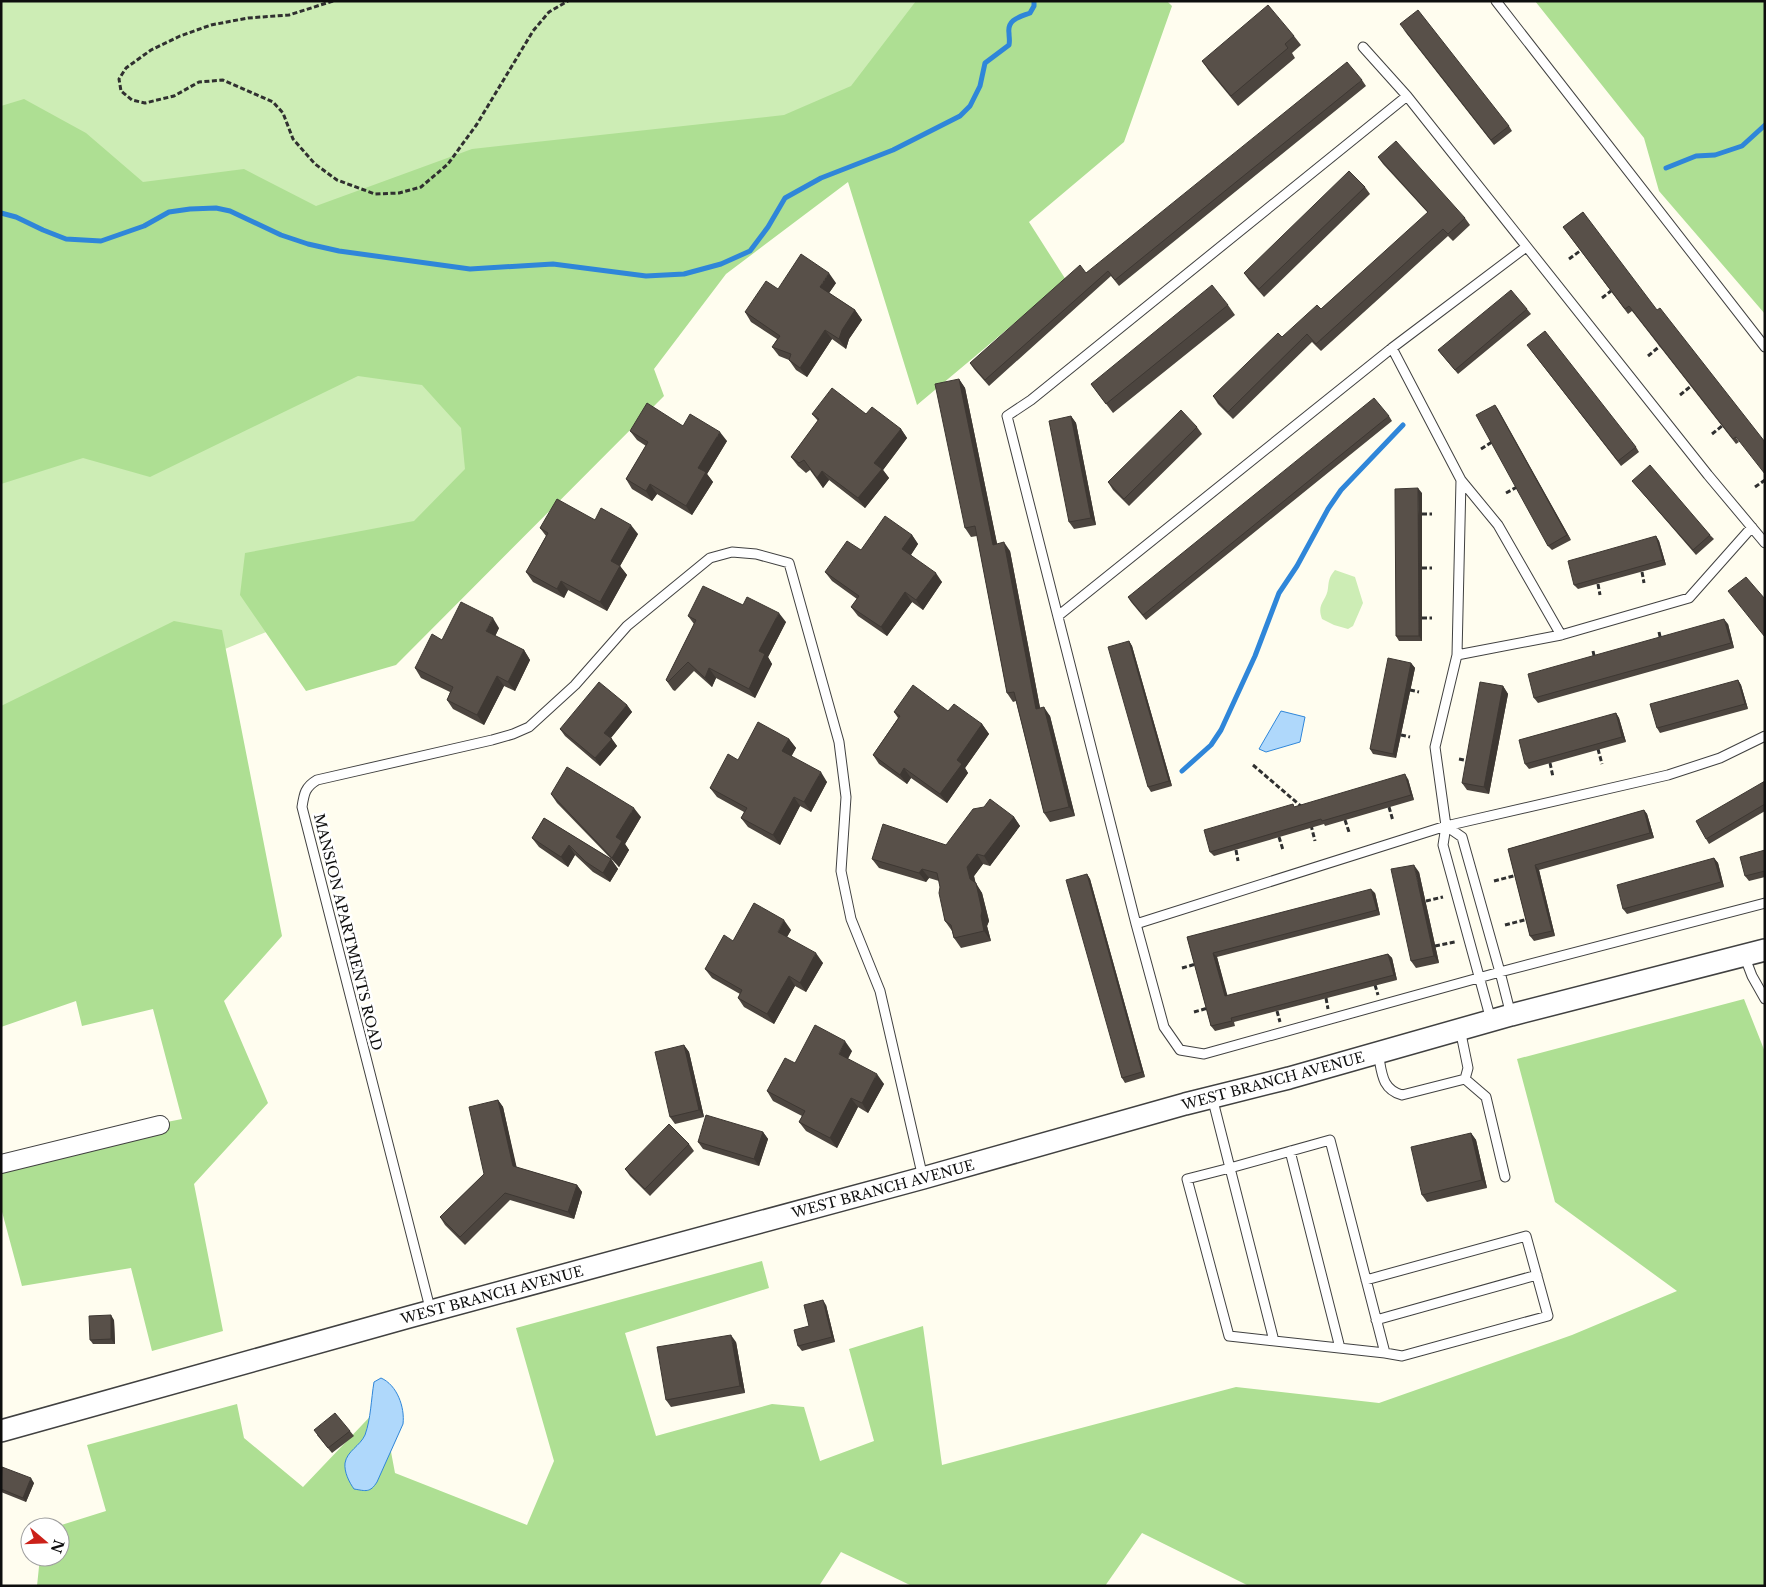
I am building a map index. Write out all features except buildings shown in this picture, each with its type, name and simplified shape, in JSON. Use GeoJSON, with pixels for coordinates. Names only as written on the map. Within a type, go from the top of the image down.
{"type":"FeatureCollection","features":[{"type":"Feature","properties":{"kind":"street","name":"WEST BRANCH AVENUE"},"geometry":{"type":"LineString","coordinates":[[1,1431],[1212,1097],[1289,1078],[1460,1028],[1765,950]]}},
{"type":"Feature","properties":{"kind":"street"},"geometry":{"type":"LineString","coordinates":[[1,1164],[160,1125]]}},
{"type":"Feature","properties":{"kind":"lane"},"geometry":{"type":"LineString","coordinates":[[1496,1],[1765,347]]}},
{"type":"Feature","properties":{"kind":"lane"},"geometry":{"type":"LineString","coordinates":[[1363,47],[1407,96],[1708,475],[1765,543]]}},
{"type":"Feature","properties":{"kind":"lane"},"geometry":{"type":"LineString","coordinates":[[1407,96],[1039,393],[1007,416],[1164,1027],[1180,1050],[1204,1054],[1500,972],[1765,902]]}},
{"type":"Feature","properties":{"kind":"lane"},"geometry":{"type":"LineString","coordinates":[[1058,616],[1392,348],[1526,247]]}},
{"type":"Feature","properties":{"kind":"lane"},"geometry":{"type":"LineString","coordinates":[[1392,348],[1461,480],[1498,525],[1561,635]]}},
{"type":"Feature","properties":{"kind":"lane"},"geometry":{"type":"LineString","coordinates":[[1461,480],[1457,655],[1435,747],[1446,826],[1443,845],[1480,978],[1501,1017]]}},
{"type":"Feature","properties":{"kind":"lane"},"geometry":{"type":"LineString","coordinates":[[1457,655],[1561,635],[1689,598],[1752,527]]}},
{"type":"Feature","properties":{"kind":"lane","name":"MANSION APARTMENTS ROAD"},"geometry":{"type":"LineString","coordinates":[[431,1312],[302,808],[304,792],[310,784],[318,780],[492,740],[529,727],[575,685],[627,626],[710,558],[732,552],[756,554],[789,563],[839,742],[846,797],[841,871],[851,919],[880,991],[923,1178]]}},
{"type":"Feature","properties":{"kind":"lane"},"geometry":{"type":"LineString","coordinates":[[1136,924],[1446,826],[1668,775],[1720,758],[1765,736]]}},
{"type":"Feature","properties":{"kind":"lane"},"geometry":{"type":"LineString","coordinates":[[1446,826],[1462,837],[1500,972],[1501,1017]]}},
{"type":"Feature","properties":{"kind":"lane"},"geometry":{"type":"LineString","coordinates":[[1744,956],[1755,983],[1765,999]]}},
{"type":"Feature","properties":{"kind":"lane"},"geometry":{"type":"LineString","coordinates":[[1460,1028],[1468,1068],[1465,1079]]}},
{"type":"Feature","properties":{"kind":"lane"},"geometry":{"type":"LineString","coordinates":[[1378,1053],[1385,1084],[1392,1092],[1402,1095],[1465,1079]]}},
{"type":"Feature","properties":{"kind":"lane"},"geometry":{"type":"LineString","coordinates":[[1465,1079],[1486,1097],[1505,1177]]}},
{"type":"Feature","properties":{"kind":"lane"},"geometry":{"type":"LineString","coordinates":[[1212,1097],[1274,1341]]}},
{"type":"Feature","properties":{"kind":"lane"},"geometry":{"type":"LineString","coordinates":[[1366,1280],[1526,1236],[1548,1316],[1402,1356],[1384,1354],[1340,1348],[1229,1336],[1187,1179],[1330,1140],[1384,1354]]}},
{"type":"Feature","properties":{"kind":"lane"},"geometry":{"type":"LineString","coordinates":[[1290,1151],[1340,1348]]}},
{"type":"Feature","properties":{"kind":"lane"},"geometry":{"type":"LineString","coordinates":[[1376,1320],[1536,1276]]}},
{"type":"Feature","properties":{"kind":"path"},"geometry":{"type":"LineString","coordinates":[[332,1],[288,15],[248,18],[211,25],[180,36],[151,50],[126,68],[119,79],[121,91],[132,100],[145,103],[174,96],[199,82],[223,80],[273,102],[283,114],[293,139],[315,164],[337,180],[375,194],[399,193],[421,188],[448,164],[477,124],[532,31],[550,12],[568,1]]}},
{"type":"Feature","properties":{"kind":"path"},"geometry":{"type":"LineString","coordinates":[[1569,259],[1580,250]]}},
{"type":"Feature","properties":{"kind":"path"},"geometry":{"type":"LineString","coordinates":[[1602,298],[1611,291]]}},
{"type":"Feature","properties":{"kind":"path"},"geometry":{"type":"LineString","coordinates":[[1648,356],[1660,346]]}},
{"type":"Feature","properties":{"kind":"path"},"geometry":{"type":"LineString","coordinates":[[1680,395],[1691,386]]}},
{"type":"Feature","properties":{"kind":"path"},"geometry":{"type":"LineString","coordinates":[[1712,434],[1722,426]]}},
{"type":"Feature","properties":{"kind":"path"},"geometry":{"type":"LineString","coordinates":[[1480,449],[1492,442]]}},
{"type":"Feature","properties":{"kind":"path"},"geometry":{"type":"LineString","coordinates":[[1755,487],[1765,480]]}},
{"type":"Feature","properties":{"kind":"path"},"geometry":{"type":"LineString","coordinates":[[1506,493],[1517,487]]}},
{"type":"Feature","properties":{"kind":"path"},"geometry":{"type":"LineString","coordinates":[[1422,514],[1432,514]]}},
{"type":"Feature","properties":{"kind":"path"},"geometry":{"type":"LineString","coordinates":[[1422,568],[1432,568]]}},
{"type":"Feature","properties":{"kind":"path"},"geometry":{"type":"LineString","coordinates":[[1642,572],[1644,583]]}},
{"type":"Feature","properties":{"kind":"path"},"geometry":{"type":"LineString","coordinates":[[1598,584],[1600,595]]}},
{"type":"Feature","properties":{"kind":"path"},"geometry":{"type":"LineString","coordinates":[[1422,618],[1432,618]]}},
{"type":"Feature","properties":{"kind":"path"},"geometry":{"type":"LineString","coordinates":[[1659,632],[1662,642]]}},
{"type":"Feature","properties":{"kind":"path"},"geometry":{"type":"LineString","coordinates":[[1593,650],[1596,661]]}},
{"type":"Feature","properties":{"kind":"path"},"geometry":{"type":"LineString","coordinates":[[1410,690],[1419,692]]}},
{"type":"Feature","properties":{"kind":"path"},"geometry":{"type":"LineString","coordinates":[[1401,734],[1410,737]]}},
{"type":"Feature","properties":{"kind":"path"},"geometry":{"type":"LineString","coordinates":[[1598,749],[1602,764]]}},
{"type":"Feature","properties":{"kind":"path"},"geometry":{"type":"LineString","coordinates":[[1459,759],[1472,761]]}},
{"type":"Feature","properties":{"kind":"path"},"geometry":{"type":"LineString","coordinates":[[1550,763],[1554,777]]}},
{"type":"Feature","properties":{"kind":"path"},"geometry":{"type":"LineString","coordinates":[[1253,765],[1308,812]]}},
{"type":"Feature","properties":{"kind":"path"},"geometry":{"type":"LineString","coordinates":[[1389,807],[1394,821]]}},
{"type":"Feature","properties":{"kind":"path"},"geometry":{"type":"LineString","coordinates":[[1310,819],[1315,841]]}},
{"type":"Feature","properties":{"kind":"path"},"geometry":{"type":"LineString","coordinates":[[1345,820],[1349,832]]}},
{"type":"Feature","properties":{"kind":"path"},"geometry":{"type":"LineString","coordinates":[[1279,837],[1283,850]]}},
{"type":"Feature","properties":{"kind":"path"},"geometry":{"type":"LineString","coordinates":[[1236,850],[1238,861]]}},
{"type":"Feature","properties":{"kind":"path"},"geometry":{"type":"LineString","coordinates":[[1494,881],[1517,875]]}},
{"type":"Feature","properties":{"kind":"path"},"geometry":{"type":"LineString","coordinates":[[1426,902],[1443,897]]}},
{"type":"Feature","properties":{"kind":"path"},"geometry":{"type":"LineString","coordinates":[[1505,926],[1528,919]]}},
{"type":"Feature","properties":{"kind":"path"},"geometry":{"type":"LineString","coordinates":[[1435,946],[1454,942]]}},
{"type":"Feature","properties":{"kind":"path"},"geometry":{"type":"LineString","coordinates":[[1182,968],[1196,964]]}},
{"type":"Feature","properties":{"kind":"path"},"geometry":{"type":"LineString","coordinates":[[1375,985],[1378,996]]}},
{"type":"Feature","properties":{"kind":"path"},"geometry":{"type":"LineString","coordinates":[[1326,998],[1328,1009]]}},
{"type":"Feature","properties":{"kind":"path"},"geometry":{"type":"LineString","coordinates":[[1194,1012],[1208,1008]]}},
{"type":"Feature","properties":{"kind":"path"},"geometry":{"type":"LineString","coordinates":[[1277,1011],[1280,1022]]}},
{"type":"Feature","properties":{"kind":"green space"},"geometry":{"type":"Polygon","coordinates":[[[1,1],[1012,1],[526,414],[393,580],[125,690],[1,738],[1,1]]]}},
{"type":"Feature","properties":{"kind":"green space"},"geometry":{"type":"Polygon","coordinates":[[[916,1],[1167,1],[1172,6],[1124,142],[1029,222],[1066,280],[917,405],[848,182],[726,274],[654,369],[664,396],[396,665],[306,691],[240,595],[245,553],[414,521],[465,469],[461,428],[422,385],[358,376],[150,477],[83,458],[1,484],[1,106],[24,99],[86,133],[143,182],[244,169],[316,206],[472,149],[784,115],[851,86],[916,1]]]}},
{"type":"Feature","properties":{"kind":"green space"},"geometry":{"type":"Polygon","coordinates":[[[1535,1],[1765,1],[1765,314],[1659,191],[1644,138],[1535,1]]]}},
{"type":"Feature","properties":{"kind":"green space"},"geometry":{"type":"Polygon","coordinates":[[[1335,570],[1355,577],[1363,603],[1353,626],[1348,629],[1322,619],[1320,614],[1330,579],[1335,570]]]}},
{"type":"Feature","properties":{"kind":"green space"},"geometry":{"type":"Polygon","coordinates":[[[174,621],[222,630],[282,936],[224,1001],[268,1103],[194,1184],[223,1331],[152,1351],[131,1268],[22,1286],[1,1208],[1,1155],[182,1119],[153,1009],[82,1026],[76,1001],[1,1027],[1,706],[174,621]]]}},
{"type":"Feature","properties":{"kind":"green space"},"geometry":{"type":"Polygon","coordinates":[[[1744,999],[1765,1052],[1765,1586],[1249,1586],[1142,1533],[1105,1586],[912,1586],[841,1552],[819,1586],[37,1586],[39,1567],[70,1567],[70,1522],[106,1511],[87,1445],[237,1404],[244,1438],[303,1487],[382,1404],[395,1473],[527,1525],[554,1461],[516,1328],[762,1261],[769,1288],[625,1333],[656,1436],[772,1404],[804,1407],[820,1461],[874,1441],[849,1349],[923,1326],[942,1465],[1236,1387],[1379,1403],[1572,1335],[1677,1291],[1555,1202],[1517,1059],[1744,999]]]}},
{"type":"Feature","properties":{"kind":"water"},"geometry":{"type":"Polygon","coordinates":[[[1281,711],[1305,717],[1300,742],[1266,752],[1259,749],[1281,711]]]}},
{"type":"Feature","properties":{"kind":"water"},"geometry":{"type":"Polygon","coordinates":[[[381,1378],[387,1381],[399,1397],[403,1411],[403,1424],[374,1486],[367,1490],[354,1489],[347,1477],[345,1463],[348,1455],[365,1435],[370,1416],[374,1382],[381,1378]]]}},
{"type":"Feature","properties":{"kind":"waterway"},"geometry":{"type":"LineString","coordinates":[[1,213],[16,217],[66,239],[101,241],[144,226],[169,212],[216,208],[230,211],[281,235],[339,251],[470,269],[553,264],[646,276],[684,274],[721,264],[750,251],[768,227],[785,198],[821,178],[893,150],[960,116],[970,106],[980,86],[985,63],[1009,45],[1010,25],[1018,17],[1030,13],[1034,6],[1034,1]]}},
{"type":"Feature","properties":{"kind":"waterway"},"geometry":{"type":"LineString","coordinates":[[1666,168],[1696,156],[1715,155],[1742,146],[1765,125]]}},
{"type":"Feature","properties":{"kind":"waterway"},"geometry":{"type":"LineString","coordinates":[[1182,771],[1211,745],[1221,730],[1255,656],[1279,593],[1297,566],[1328,509],[1341,490],[1403,425]]}}]}
